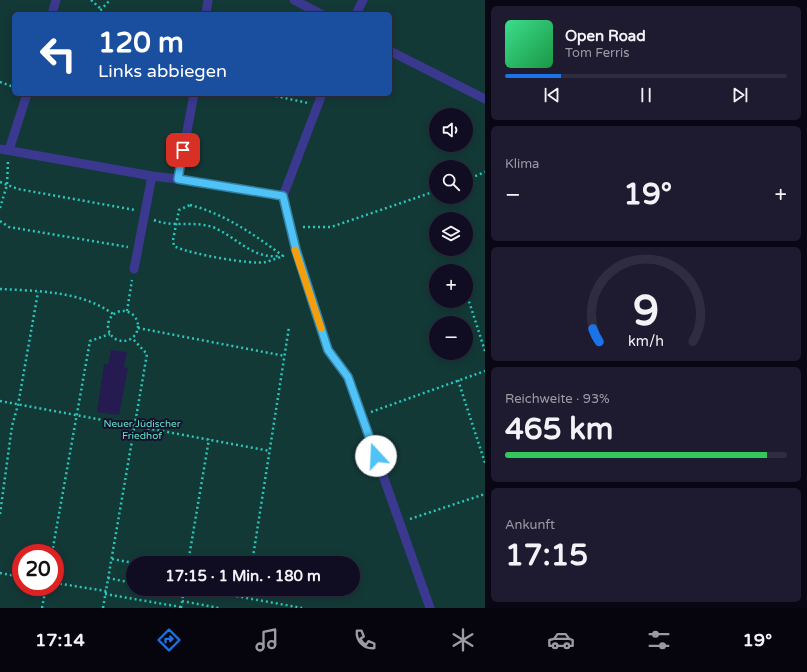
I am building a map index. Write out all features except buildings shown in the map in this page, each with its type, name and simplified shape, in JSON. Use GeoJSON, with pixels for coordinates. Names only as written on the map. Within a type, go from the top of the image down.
{"type":"FeatureCollection","features":[{"type":"Feature","properties":{"kind":"lane"},"geometry":{"type":"LineString","coordinates":[[53,12],[56,0]]}},
{"type":"Feature","properties":{"kind":"lane"},"geometry":{"type":"LineString","coordinates":[[206,12],[208,0]]}},
{"type":"Feature","properties":{"kind":"lane"},"geometry":{"type":"LineString","coordinates":[[294,0],[317,12]]}},
{"type":"Feature","properties":{"kind":"lane"},"geometry":{"type":"LineString","coordinates":[[357,12],[363,0]]}},
{"type":"Feature","properties":{"kind":"lane"},"geometry":{"type":"LineString","coordinates":[[392,52],[485,99]]}},
{"type":"Feature","properties":{"kind":"lane"},"geometry":{"type":"LineString","coordinates":[[26,96],[5,150],[152,176],[283,196]]}},
{"type":"Feature","properties":{"kind":"lane"},"geometry":{"type":"LineString","coordinates":[[178,179],[194,96]]}},
{"type":"Feature","properties":{"kind":"lane"},"geometry":{"type":"LineString","coordinates":[[321,96],[283,196],[297,255],[328,350],[348,377],[430,608]]}},
{"type":"Feature","properties":{"kind":"lane"},"geometry":{"type":"LineString","coordinates":[[134,269],[152,176]]}},
{"type":"Feature","properties":{"kind":"path"},"geometry":{"type":"LineString","coordinates":[[91,0],[101,9]]}},
{"type":"Feature","properties":{"kind":"path"},"geometry":{"type":"LineString","coordinates":[[99,12],[110,0]]}},
{"type":"Feature","properties":{"kind":"path"},"geometry":{"type":"LineString","coordinates":[[0,82],[12,86]]}},
{"type":"Feature","properties":{"kind":"path"},"geometry":{"type":"LineString","coordinates":[[275,96],[318,105]]}},
{"type":"Feature","properties":{"kind":"path"},"geometry":{"type":"LineString","coordinates":[[0,208],[7,185],[5,150]]}},
{"type":"Feature","properties":{"kind":"path"},"geometry":{"type":"LineString","coordinates":[[473,177],[485,172]]}},
{"type":"Feature","properties":{"kind":"path"},"geometry":{"type":"LineString","coordinates":[[0,182],[7,185],[145,214],[158,221],[204,225],[228,235],[262,256],[297,255]]}},
{"type":"Feature","properties":{"kind":"path"},"geometry":{"type":"LineString","coordinates":[[290,228],[331,227],[429,193]]}},
{"type":"Feature","properties":{"kind":"path"},"geometry":{"type":"LineString","coordinates":[[190,205],[203,208],[244,229],[283,256],[266,262],[254,262],[184,251],[174,246],[173,240],[179,210],[190,205]]}},
{"type":"Feature","properties":{"kind":"path"},"geometry":{"type":"LineString","coordinates":[[0,221],[9,227],[138,249]]}},
{"type":"Feature","properties":{"kind":"path"},"geometry":{"type":"LineString","coordinates":[[128,311],[134,269]]}},
{"type":"Feature","properties":{"kind":"path"},"geometry":{"type":"LineString","coordinates":[[0,289],[38,292],[88,300],[102,306],[113,314]]}},
{"type":"Feature","properties":{"kind":"path"},"geometry":{"type":"LineString","coordinates":[[0,514],[7,460],[38,292]]}},
{"type":"Feature","properties":{"kind":"path"},"geometry":{"type":"LineString","coordinates":[[471,308],[485,352]]}},
{"type":"Feature","properties":{"kind":"path"},"geometry":{"type":"LineString","coordinates":[[122,310],[128,311],[136,317],[138,328],[132,338],[123,341],[118,340],[110,334],[108,324],[113,314],[122,310]]}},
{"type":"Feature","properties":{"kind":"path"},"geometry":{"type":"LineString","coordinates":[[253,556],[289,327]]}},
{"type":"Feature","properties":{"kind":"path"},"geometry":{"type":"LineString","coordinates":[[138,328],[285,356]]}},
{"type":"Feature","properties":{"kind":"path"},"geometry":{"type":"LineString","coordinates":[[54,544],[90,341],[110,334]]}},
{"type":"Feature","properties":{"kind":"path"},"geometry":{"type":"LineString","coordinates":[[103,608],[147,354],[132,338]]}},
{"type":"Feature","properties":{"kind":"path"},"geometry":{"type":"LineString","coordinates":[[362,416],[485,371]]}},
{"type":"Feature","properties":{"kind":"path"},"geometry":{"type":"LineString","coordinates":[[458,380],[485,463]]}},
{"type":"Feature","properties":{"kind":"path"},"geometry":{"type":"LineString","coordinates":[[0,401],[270,451]]}},
{"type":"Feature","properties":{"kind":"path"},"geometry":{"type":"LineString","coordinates":[[189,556],[209,439]]}},
{"type":"Feature","properties":{"kind":"path"},"geometry":{"type":"LineString","coordinates":[[399,522],[485,494]]}},
{"type":"Feature","properties":{"kind":"path"},"geometry":{"type":"LineString","coordinates":[[112,559],[126,562]]}},
{"type":"Feature","properties":{"kind":"path"},"geometry":{"type":"LineString","coordinates":[[0,573],[12,575]]}},
{"type":"Feature","properties":{"kind":"path"},"geometry":{"type":"LineString","coordinates":[[108,578],[126,582]]}},
{"type":"Feature","properties":{"kind":"path"},"geometry":{"type":"LineString","coordinates":[[64,585],[181,607],[183,596]]}},
{"type":"Feature","properties":{"kind":"path"},"geometry":{"type":"LineString","coordinates":[[42,608],[44,596]]}},
{"type":"Feature","properties":{"kind":"path"},"geometry":{"type":"LineString","coordinates":[[236,596],[302,608]]}},
{"type":"Feature","properties":{"kind":"path"},"geometry":{"type":"LineString","coordinates":[[182,601],[219,608]]}},
{"type":"Feature","properties":{"kind":"green space","name":"Neuer Jüdischer Friedhof"},"geometry":{"type":"Polygon","coordinates":[[[0,0],[485,0],[485,608],[0,608],[0,0]]]}},
{"type":"Feature","properties":{"kind":"slow traffic"},"geometry":{"type":"LineString","coordinates":[[295,250],[321,328]]}},
{"type":"Feature","properties":{"kind":"route"},"geometry":{"type":"LineString","coordinates":[[183,150],[178,179],[283,196],[296,250],[328,350],[348,377],[376,456]]}}]}
